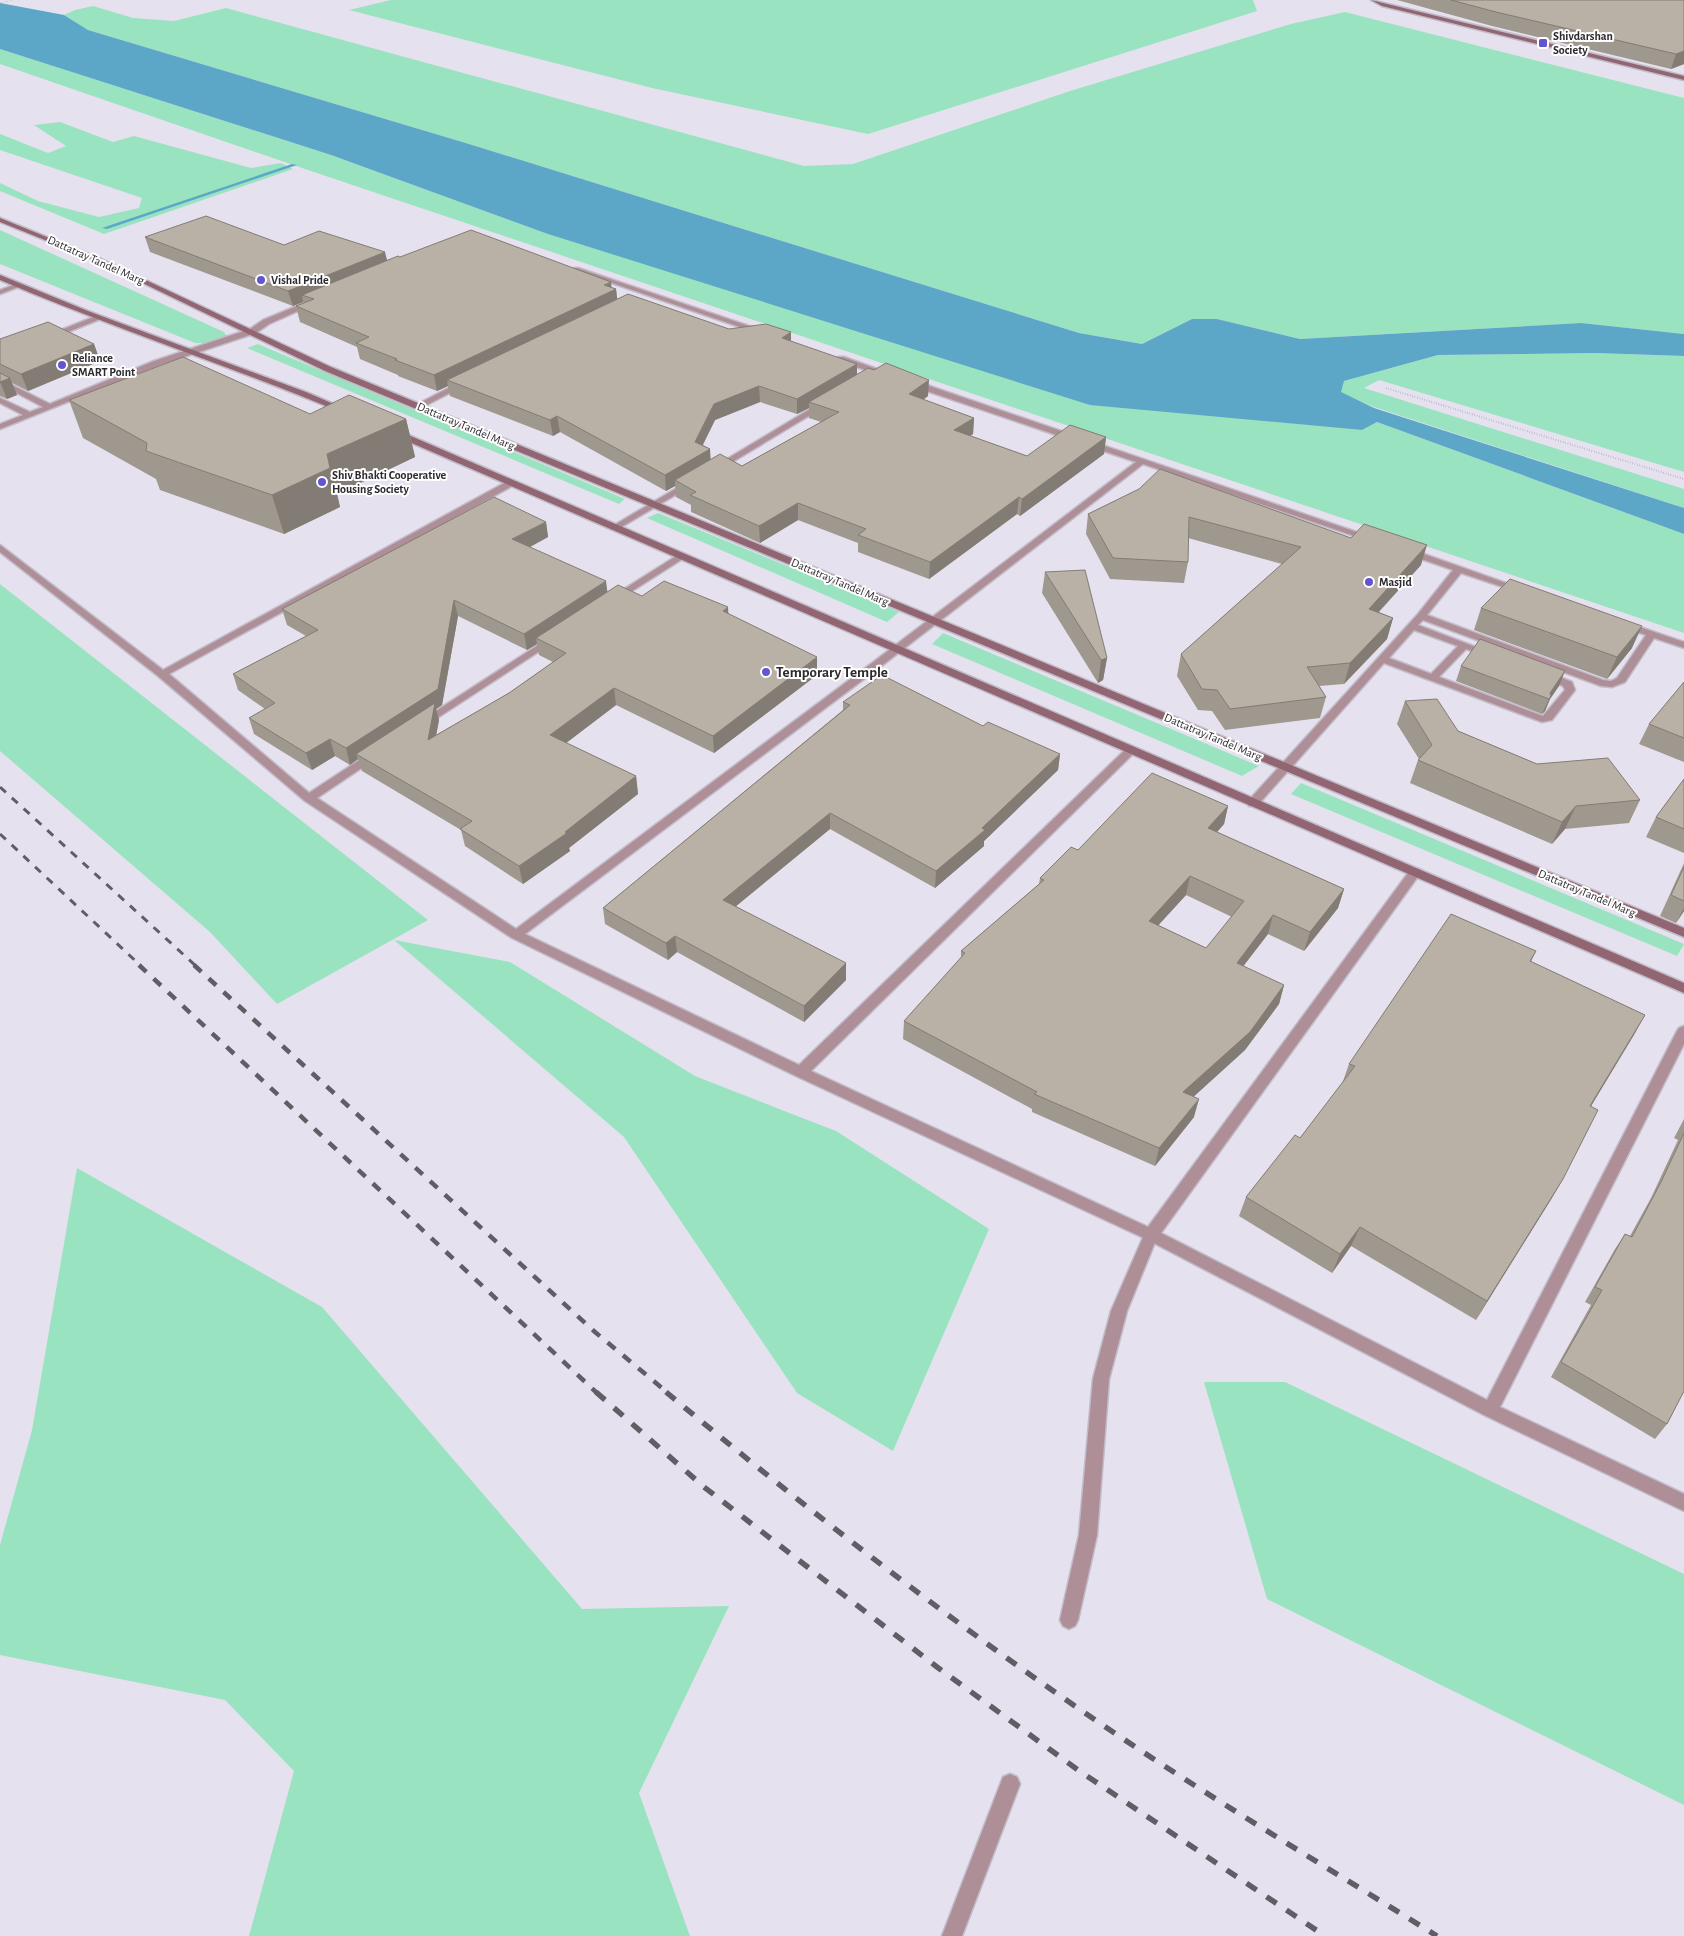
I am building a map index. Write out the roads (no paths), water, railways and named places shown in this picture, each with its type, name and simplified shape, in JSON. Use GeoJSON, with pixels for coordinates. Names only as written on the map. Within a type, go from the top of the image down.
{"type":"FeatureCollection","features":[{"type":"Feature","properties":{"kind":"main road"},"geometry":{"type":"LineString","coordinates":[[1373,0],[1384,5],[1684,78]]}},
{"type":"Feature","properties":{"kind":"main road","name":"Dattatray Tandel Marg"},"geometry":{"type":"LineString","coordinates":[[0,220],[99,260],[253,331],[328,369],[1684,933]]}},
{"type":"Feature","properties":{"kind":"main road"},"geometry":{"type":"LineString","coordinates":[[0,277],[99,318],[288,387],[357,416]]}},
{"type":"Feature","properties":{"kind":"main road"},"geometry":{"type":"LineString","coordinates":[[391,431],[1684,988]]}},
{"type":"Feature","properties":{"kind":"street"},"geometry":{"type":"LineString","coordinates":[[568,267],[769,334]]}},
{"type":"Feature","properties":{"kind":"street"},"geometry":{"type":"LineString","coordinates":[[0,292],[19,286]]}},
{"type":"Feature","properties":{"kind":"street"},"geometry":{"type":"LineString","coordinates":[[641,298],[650,294]]}},
{"type":"Feature","properties":{"kind":"street"},"geometry":{"type":"LineString","coordinates":[[0,427],[157,363],[253,331],[266,322],[321,300]]}},
{"type":"Feature","properties":{"kind":"street"},"geometry":{"type":"LineString","coordinates":[[45,329],[88,313]]}},
{"type":"Feature","properties":{"kind":"street"},"geometry":{"type":"LineString","coordinates":[[37,340],[99,318]]}},
{"type":"Feature","properties":{"kind":"street"},"geometry":{"type":"LineString","coordinates":[[834,356],[889,375]]}},
{"type":"Feature","properties":{"kind":"street"},"geometry":{"type":"LineString","coordinates":[[871,377],[879,372]]}},
{"type":"Feature","properties":{"kind":"street"},"geometry":{"type":"LineString","coordinates":[[418,406],[472,380]]}},
{"type":"Feature","properties":{"kind":"street"},"geometry":{"type":"LineString","coordinates":[[0,381],[50,407]]}},
{"type":"Feature","properties":{"kind":"street"},"geometry":{"type":"LineString","coordinates":[[907,382],[1384,544]]}},
{"type":"Feature","properties":{"kind":"street"},"geometry":{"type":"LineString","coordinates":[[0,400],[29,415]]}},
{"type":"Feature","properties":{"kind":"street"},"geometry":{"type":"LineString","coordinates":[[711,471],[829,402]]}},
{"type":"Feature","properties":{"kind":"street"},"geometry":{"type":"LineString","coordinates":[[516,935],[934,621],[1142,461]]}},
{"type":"Feature","properties":{"kind":"street"},"geometry":{"type":"LineString","coordinates":[[615,528],[694,481]]}},
{"type":"Feature","properties":{"kind":"street"},"geometry":{"type":"LineString","coordinates":[[162,674],[511,483]]}},
{"type":"Feature","properties":{"kind":"street"},"geometry":{"type":"LineString","coordinates":[[1394,547],[1530,593]]}},
{"type":"Feature","properties":{"kind":"street"},"geometry":{"type":"LineString","coordinates":[[0,548],[162,674],[309,798],[516,935],[801,1072],[1151,1235],[1490,1410],[1684,1503]]}},
{"type":"Feature","properties":{"kind":"street"},"geometry":{"type":"LineString","coordinates":[[608,603],[681,556]]}},
{"type":"Feature","properties":{"kind":"street"},"geometry":{"type":"LineString","coordinates":[[1253,803],[1421,616],[1459,569]]}},
{"type":"Feature","properties":{"kind":"street"},"geometry":{"type":"LineString","coordinates":[[1421,616],[1600,683],[1612,684],[1621,680],[1652,634]]}},
{"type":"Feature","properties":{"kind":"street"},"geometry":{"type":"LineString","coordinates":[[1616,622],[1684,645]]}},
{"type":"Feature","properties":{"kind":"street"},"geometry":{"type":"LineString","coordinates":[[1412,626],[1499,658]]}},
{"type":"Feature","properties":{"kind":"street"},"geometry":{"type":"LineString","coordinates":[[414,729],[559,634]]}},
{"type":"Feature","properties":{"kind":"street"},"geometry":{"type":"LineString","coordinates":[[1432,678],[1464,645]]}},
{"type":"Feature","properties":{"kind":"street"},"geometry":{"type":"LineString","coordinates":[[1382,659],[1542,719],[1548,718],[1570,690],[1568,684],[1534,670]]}},
{"type":"Feature","properties":{"kind":"street"},"geometry":{"type":"LineString","coordinates":[[309,798],[382,750]]}},
{"type":"Feature","properties":{"kind":"street"},"geometry":{"type":"LineString","coordinates":[[801,1072],[1131,750]]}},
{"type":"Feature","properties":{"kind":"street"},"geometry":{"type":"LineString","coordinates":[[1069,1620],[1088,1535],[1101,1379],[1119,1310],[1151,1235],[1415,872]]}},
{"type":"Feature","properties":{"kind":"street"},"geometry":{"type":"LineString","coordinates":[[1490,1410],[1684,1030]]}},
{"type":"Feature","properties":{"kind":"street"},"geometry":{"type":"LineString","coordinates":[[952,1936],[1010,1784]]}},
{"type":"Feature","properties":{"kind":"water"},"geometry":{"type":"Polygon","coordinates":[[[0,3],[64,15],[88,30],[469,144],[1079,333],[1142,344],[1192,319],[1217,319],[1300,339],[1581,323],[1684,334],[1684,356],[1596,353],[1438,355],[1344,381],[1341,392],[1374,408],[1684,508],[1684,534],[1377,422],[1362,430],[1090,405],[545,233],[331,155],[0,49],[0,3]]]}},
{"type":"Feature","properties":{"kind":"waterway"},"geometry":{"type":"LineString","coordinates":[[105,228],[294,165]]}},
{"type":"Feature","properties":{"kind":"railway"},"geometry":{"type":"LineString","coordinates":[[0,787],[196,966]]}},
{"type":"Feature","properties":{"kind":"railway"},"geometry":{"type":"LineString","coordinates":[[0,834],[141,966]]}},
{"type":"Feature","properties":{"kind":"railway"},"geometry":{"type":"LineString","coordinates":[[139,965],[597,1393]]}},
{"type":"Feature","properties":{"kind":"railway"},"geometry":{"type":"LineString","coordinates":[[194,965],[595,1332],[668,1393]]}},
{"type":"Feature","properties":{"kind":"railway"},"geometry":{"type":"LineString","coordinates":[[596,1392],[704,1487],[937,1667],[1078,1770],[1325,1936]]}},
{"type":"Feature","properties":{"kind":"railway"},"geometry":{"type":"LineString","coordinates":[[666,1392],[886,1569],[1058,1694],[1195,1786],[1437,1936]]}},
{"type":"Feature","properties":{"kind":"place","name":"Shivdarshan Society"},"geometry":{"type":"Point","coordinates":[1543,43]}},
{"type":"Feature","properties":{"kind":"place","name":"Vishal Pride"},"geometry":{"type":"Point","coordinates":[261,280]}},
{"type":"Feature","properties":{"kind":"place","name":"Reliance SMART Point"},"geometry":{"type":"Point","coordinates":[62,365]}},
{"type":"Feature","properties":{"kind":"place","name":"Shiv Bhakti Cooperative Housing Society"},"geometry":{"type":"Point","coordinates":[322,482]}},
{"type":"Feature","properties":{"kind":"place","name":"Masjid"},"geometry":{"type":"Point","coordinates":[1369,582]}},
{"type":"Feature","properties":{"kind":"place","name":"Temporary Temple"},"geometry":{"type":"Point","coordinates":[766,672]}}]}
